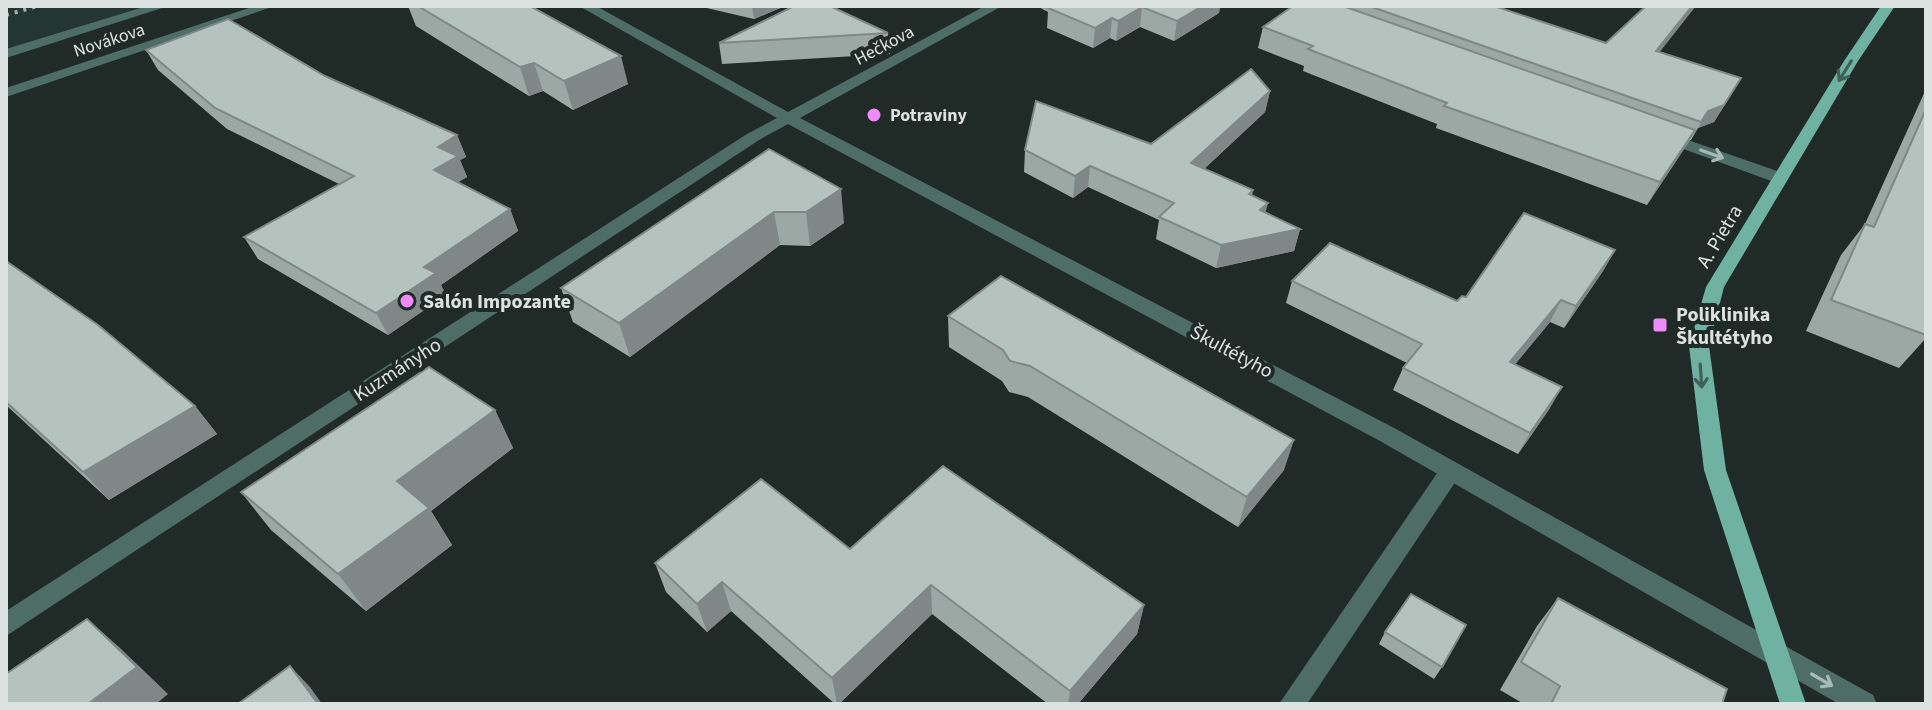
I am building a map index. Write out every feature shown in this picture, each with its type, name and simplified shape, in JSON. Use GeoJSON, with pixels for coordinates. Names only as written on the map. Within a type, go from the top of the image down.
{"type":"FeatureCollection","features":[{"type":"Feature","properties":{"kind":"main road","name":"A. Pietra"},"geometry":{"type":"LineString","coordinates":[[1793,704],[1715,470],[1699,346],[1715,287],[1888,6]]}},
{"type":"Feature","properties":{"kind":"street"},"geometry":{"type":"LineString","coordinates":[[6,54],[161,6]]}},
{"type":"Feature","properties":{"kind":"street","name":"Novákova"},"geometry":{"type":"LineString","coordinates":[[6,93],[268,6]]}},
{"type":"Feature","properties":{"kind":"street","name":"Hečkova"},"geometry":{"type":"LineString","coordinates":[[791,116],[995,6]]}},
{"type":"Feature","properties":{"kind":"street","name":"Škultétyho"},"geometry":{"type":"LineString","coordinates":[[587,8],[1311,394],[1864,704]]}},
{"type":"Feature","properties":{"kind":"street","name":"Kuzmányho"},"geometry":{"type":"LineString","coordinates":[[6,625],[713,163],[791,116]]}},
{"type":"Feature","properties":{"kind":"street"},"geometry":{"type":"LineString","coordinates":[[1642,129],[1780,178]]}},
{"type":"Feature","properties":{"kind":"street"},"geometry":{"type":"LineString","coordinates":[[1292,704],[1450,472]]}},
{"type":"Feature","properties":{"kind":"shaded area"},"geometry":{"type":"Polygon","coordinates":[[[6,6],[172,6],[6,57],[6,6]]]}},
{"type":"Feature","properties":{"kind":"building"},"geometry":{"type":"Polygon","coordinates":[[[418,6],[530,6],[621,56],[564,81],[534,63],[520,67],[418,6]]]}},
{"type":"Feature","properties":{"kind":"building"},"geometry":{"type":"Polygon","coordinates":[[[794,6],[830,6],[888,33],[719,43],[794,6]]]}},
{"type":"Feature","properties":{"kind":"building"},"geometry":{"type":"Polygon","coordinates":[[[1202,6],[1177,21],[1142,7],[1118,21],[1112,18],[1095,28],[1048,8],[1202,6]]]}},
{"type":"Feature","properties":{"kind":"building"},"geometry":{"type":"Polygon","coordinates":[[[1293,6],[1343,6],[1695,130],[1660,182],[1444,106],[1447,103],[1308,49],[1313,46],[1263,27],[1293,6]]]}},
{"type":"Feature","properties":{"kind":"building"},"geometry":{"type":"Polygon","coordinates":[[[1369,6],[1494,6],[1606,43],[1646,6],[1692,6],[1656,51],[1741,78],[1724,105],[1708,111],[1701,122],[1369,6]]]}},
{"type":"Feature","properties":{"kind":"building"},"geometry":{"type":"Polygon","coordinates":[[[228,19],[325,76],[457,135],[438,147],[458,156],[434,170],[510,209],[424,267],[436,273],[376,313],[244,237],[354,176],[215,108],[146,50],[228,19]]]}},
{"type":"Feature","properties":{"kind":"building"},"geometry":{"type":"Polygon","coordinates":[[[1251,69],[1270,91],[1191,163],[1253,190],[1249,194],[1268,203],[1260,210],[1300,229],[1221,245],[1159,217],[1174,203],[1090,166],[1075,176],[1025,150],[1036,101],[1151,144],[1251,69]]]}},
{"type":"Feature","properties":{"kind":"building"},"geometry":{"type":"Polygon","coordinates":[[[1926,109],[1926,335],[1831,300],[1865,224],[1874,227],[1926,109]]]}},
{"type":"Feature","properties":{"kind":"building"},"geometry":{"type":"Polygon","coordinates":[[[769,149],[841,189],[806,212],[774,212],[619,323],[561,288],[769,149]]]}},
{"type":"Feature","properties":{"kind":"building"},"geometry":{"type":"Polygon","coordinates":[[[1524,213],[1615,250],[1576,306],[1561,300],[1510,362],[1562,387],[1530,433],[1403,368],[1422,344],[1292,281],[1330,243],[1457,301],[1462,296],[1466,297],[1524,213]]]}},
{"type":"Feature","properties":{"kind":"building"},"geometry":{"type":"Polygon","coordinates":[[[6,261],[98,325],[195,406],[83,472],[6,402],[6,261]]]}},
{"type":"Feature","properties":{"kind":"building"},"geometry":{"type":"Polygon","coordinates":[[[1001,276],[1294,440],[1247,497],[1030,366],[1010,361],[1003,350],[948,316],[1001,276]]]}},
{"type":"Feature","properties":{"kind":"building"},"geometry":{"type":"Polygon","coordinates":[[[429,367],[495,410],[397,481],[429,508],[338,574],[241,492],[429,367]]]}},
{"type":"Feature","properties":{"kind":"building"},"geometry":{"type":"Polygon","coordinates":[[[943,466],[1144,605],[1070,691],[931,585],[832,678],[722,582],[697,604],[655,563],[761,479],[850,549],[943,466]]]}},
{"type":"Feature","properties":{"kind":"building"},"geometry":{"type":"Polygon","coordinates":[[[1411,594],[1466,625],[1442,667],[1385,632],[1411,594]]]}},
{"type":"Feature","properties":{"kind":"building"},"geometry":{"type":"Polygon","coordinates":[[[1558,598],[1727,689],[1722,704],[1551,704],[1560,686],[1521,662],[1558,598]]]}},
{"type":"Feature","properties":{"kind":"building"},"geometry":{"type":"Polygon","coordinates":[[[87,619],[137,667],[88,704],[6,704],[6,674],[87,619]]]}},
{"type":"Feature","properties":{"kind":"building"},"geometry":{"type":"Polygon","coordinates":[[[290,666],[318,704],[238,704],[290,666]]]}},
{"type":"Feature","properties":{"kind":"railway"},"geometry":{"type":"LineString","coordinates":[[6,15],[38,6]]}},
{"type":"Feature","properties":{"kind":"place","name":"Potraviny"},"geometry":{"type":"Point","coordinates":[874,115]}},
{"type":"Feature","properties":{"kind":"place","name":"Salón Impozante"},"geometry":{"type":"Point","coordinates":[407,301]}},
{"type":"Feature","properties":{"kind":"place","name":"Poliklinika Škultétyho"},"geometry":{"type":"Point","coordinates":[1660,325]}}]}
